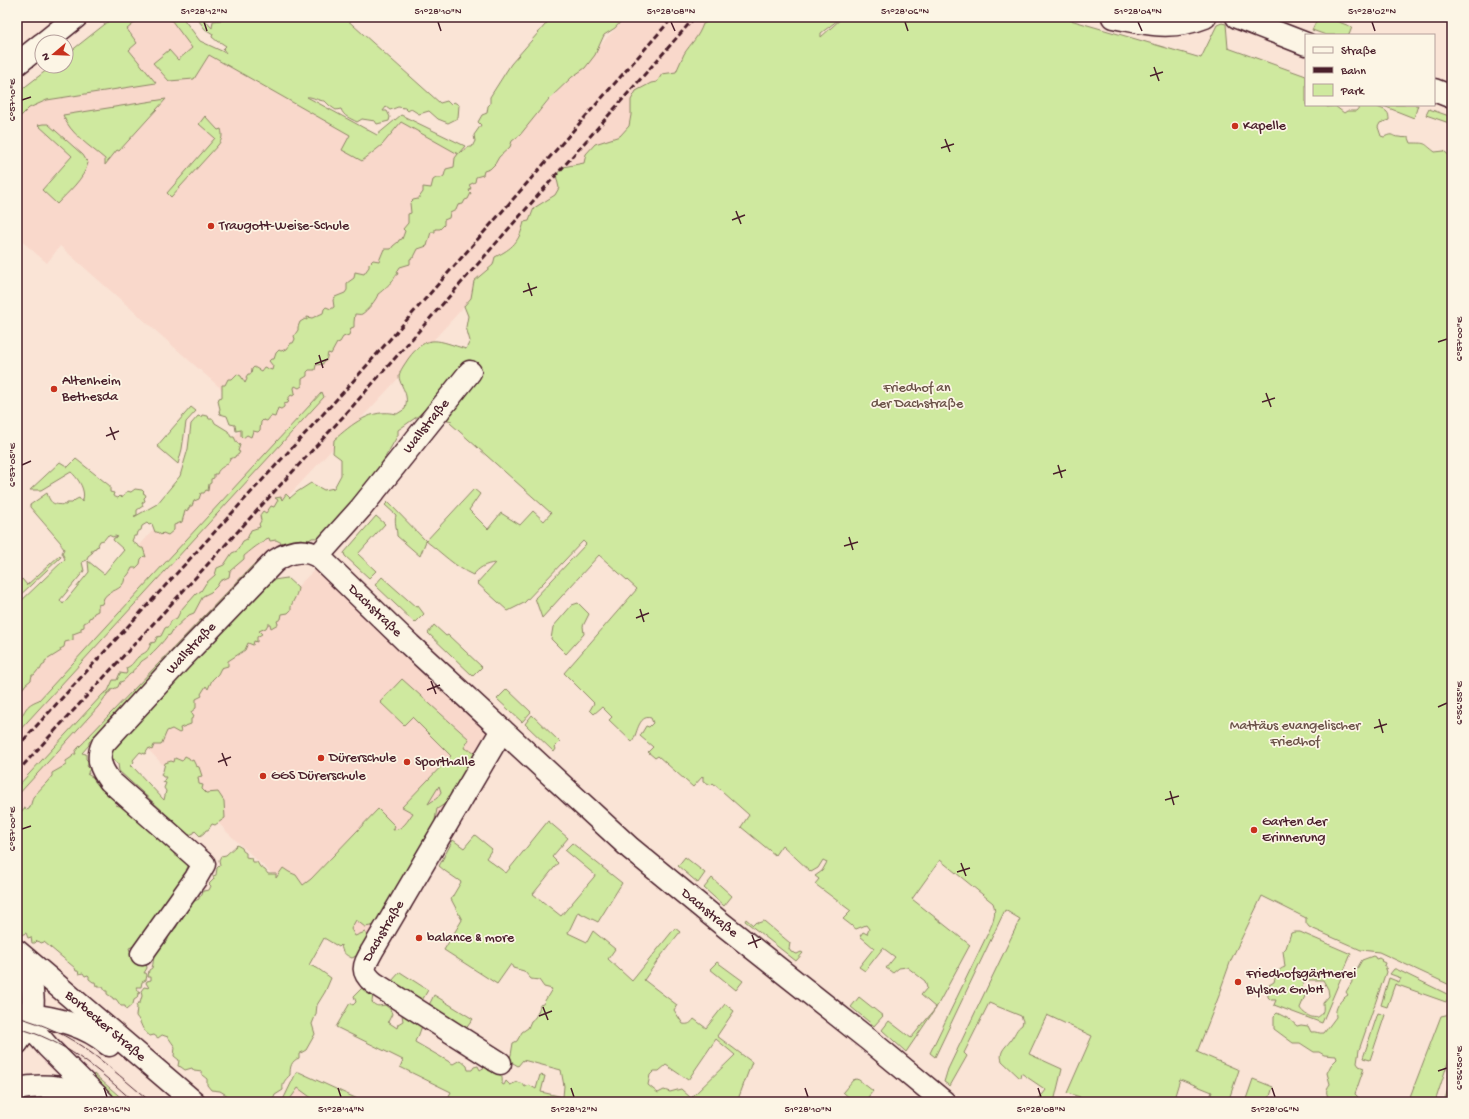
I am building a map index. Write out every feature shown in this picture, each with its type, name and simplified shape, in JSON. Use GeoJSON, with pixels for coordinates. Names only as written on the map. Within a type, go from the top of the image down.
{"type":"FeatureCollection","features":[{"type":"Feature","properties":{"kind":"street"},"geometry":{"type":"LineString","coordinates":[[55,34],[76,17]]}},
{"type":"Feature","properties":{"kind":"street"},"geometry":{"type":"LineString","coordinates":[[1113,17],[1150,24],[1174,25],[1205,17]]}},
{"type":"Feature","properties":{"kind":"street"},"geometry":{"type":"LineString","coordinates":[[1236,17],[1305,44]]}},
{"type":"Feature","properties":{"kind":"street"},"geometry":{"type":"LineString","coordinates":[[17,64],[34,50]]}},
{"type":"Feature","properties":{"kind":"street"},"geometry":{"type":"LineString","coordinates":[[1435,90],[1452,97]]}},
{"type":"Feature","properties":{"kind":"street","name":"Wallstraße"},"geometry":{"type":"LineString","coordinates":[[142,954],[196,878],[204,864],[110,781],[100,766],[99,754],[101,749],[112,734],[170,670],[275,561],[286,554],[295,551],[308,552],[318,556],[357,513],[470,372]]}},
{"type":"Feature","properties":{"kind":"street","name":"Dachstraße"},"geometry":{"type":"LineString","coordinates":[[318,556],[410,646],[619,838],[666,878],[944,1102]]}},
{"type":"Feature","properties":{"kind":"street","name":"Dachstraße"},"geometry":{"type":"LineString","coordinates":[[500,1063],[374,983],[364,971],[365,965],[372,951],[502,730]]}},
{"type":"Feature","properties":{"kind":"street"},"geometry":{"type":"LineString","coordinates":[[17,951],[31,982],[34,1000],[22,1020],[100,1100]]}},
{"type":"Feature","properties":{"kind":"street","name":"Borbecker Straße"},"geometry":{"type":"LineString","coordinates":[[17,951],[194,1102]]}},
{"type":"Feature","properties":{"kind":"street","name":"Borbecker Straße"},"geometry":{"type":"LineString","coordinates":[[22,1020],[78,1027],[96,1035],[177,1102]]}},
{"type":"Feature","properties":{"kind":"street"},"geometry":{"type":"LineString","coordinates":[[17,1089],[39,1086],[52,1087],[100,1100]]}},
{"type":"Feature","properties":{"kind":"shaded area"},"geometry":{"type":"Polygon","coordinates":[[[128,17],[178,17],[197,42],[376,141],[400,116],[464,146],[493,162],[626,17],[730,17],[382,396],[264,522],[283,541],[74,755],[17,819],[17,687],[252,416],[60,246],[47,263],[17,237],[17,107],[58,74],[74,74],[74,61],[128,17]]]}},
{"type":"Feature","properties":{"kind":"shaded area","name":"Dürerschule"},"geometry":{"type":"Polygon","coordinates":[[[323,561],[502,729],[368,959],[326,924],[228,833],[142,743],[323,561]]]}},
{"type":"Feature","properties":{"kind":"shaded area"},"geometry":{"type":"Polygon","coordinates":[[[298,1088],[317,1102],[288,1102],[298,1088]]]}},
{"type":"Feature","properties":{"kind":"green space"},"geometry":{"type":"Polygon","coordinates":[[[114,17],[142,17],[127,29],[137,43],[129,50],[156,83],[47,100],[29,108],[17,120],[17,93],[42,74],[74,74],[74,49],[114,17]]]}},
{"type":"Feature","properties":{"kind":"green space"},"geometry":{"type":"Polygon","coordinates":[[[169,17],[182,17],[200,41],[226,53],[223,49],[226,46],[212,37],[213,34],[205,29],[196,17],[202,17],[212,28],[213,21],[222,20],[224,17],[344,17],[440,103],[447,101],[451,105],[454,102],[459,105],[458,118],[448,123],[438,119],[429,111],[419,114],[411,109],[408,111],[405,108],[398,107],[390,110],[386,107],[383,111],[387,111],[390,117],[389,121],[377,124],[375,121],[362,119],[357,122],[346,116],[341,109],[336,110],[325,101],[307,97],[377,135],[401,115],[465,146],[459,153],[469,147],[472,147],[475,141],[474,135],[481,125],[478,122],[482,115],[487,113],[488,106],[490,104],[490,97],[511,64],[552,17],[625,17],[615,28],[604,35],[595,55],[585,68],[572,77],[549,99],[520,135],[512,141],[510,147],[499,157],[495,164],[490,169],[484,171],[483,175],[476,177],[475,182],[469,185],[471,188],[469,191],[471,193],[468,199],[465,200],[463,204],[458,205],[456,210],[450,213],[449,218],[444,220],[444,225],[440,229],[435,229],[435,232],[431,232],[427,246],[418,249],[414,257],[410,259],[410,264],[400,267],[397,272],[398,274],[378,294],[374,302],[366,310],[361,314],[355,314],[354,327],[351,328],[349,335],[343,337],[340,342],[337,343],[331,354],[328,353],[326,361],[323,362],[323,364],[316,365],[315,370],[309,370],[307,372],[307,376],[302,379],[302,386],[299,388],[295,386],[295,393],[287,400],[289,400],[288,403],[284,404],[284,407],[281,409],[278,408],[275,417],[271,416],[267,421],[263,420],[258,432],[253,431],[251,437],[247,435],[243,438],[241,436],[241,430],[236,431],[235,425],[230,424],[227,416],[220,414],[218,401],[219,398],[222,397],[222,385],[225,385],[228,379],[232,379],[237,374],[241,376],[245,383],[247,379],[246,377],[248,374],[251,374],[254,367],[261,371],[264,367],[272,370],[273,366],[269,361],[274,359],[279,350],[281,351],[287,349],[291,343],[293,343],[295,339],[294,336],[298,330],[300,322],[305,319],[307,320],[307,317],[312,318],[323,313],[326,307],[331,309],[334,307],[333,300],[335,297],[345,293],[347,290],[347,283],[354,278],[355,272],[364,274],[369,267],[369,264],[373,260],[379,261],[384,249],[391,249],[399,240],[402,239],[405,231],[403,229],[408,223],[408,214],[411,213],[410,203],[413,200],[418,199],[423,192],[423,187],[431,188],[433,180],[444,176],[446,169],[454,167],[455,158],[458,154],[401,122],[382,145],[362,161],[342,150],[350,135],[209,55],[194,79],[169,81],[153,63],[169,50],[178,60],[192,48],[169,17]]]}},
{"type":"Feature","properties":{"kind":"green space"},"geometry":{"type":"Polygon","coordinates":[[[717,17],[839,17],[838,20],[821,33],[821,37],[843,17],[1060,17],[1201,58],[1217,25],[1222,23],[1226,24],[1228,48],[1305,76],[1305,106],[1335,106],[1344,113],[1347,111],[1356,111],[1360,106],[1376,106],[1386,111],[1389,115],[1389,120],[1380,123],[1378,127],[1381,136],[1384,137],[1391,135],[1409,138],[1411,143],[1425,144],[1435,152],[1444,151],[1452,158],[1452,986],[1379,952],[1361,950],[1309,927],[1306,923],[1306,918],[1262,896],[1231,960],[1222,988],[1197,1052],[1239,1070],[1228,1102],[1208,1102],[1212,1092],[1180,1079],[1173,1102],[1079,1102],[1080,1097],[1067,1093],[1092,1036],[1047,1015],[1029,1054],[1062,1069],[1054,1102],[1043,1102],[1039,1099],[1046,1090],[1021,1073],[1020,1078],[1002,1061],[1002,1051],[1022,1025],[1023,1021],[1021,1016],[989,1003],[964,1053],[967,1056],[950,1086],[944,1082],[948,1069],[1020,919],[1005,910],[935,1057],[930,1053],[992,924],[995,914],[993,903],[940,860],[912,899],[970,945],[936,1008],[921,995],[927,988],[925,981],[907,967],[899,968],[893,973],[886,968],[895,957],[883,948],[865,971],[859,967],[874,948],[860,936],[863,932],[867,934],[869,929],[866,925],[856,929],[843,919],[851,911],[815,884],[819,879],[815,876],[822,871],[827,862],[823,860],[818,868],[811,872],[782,845],[775,855],[741,827],[749,815],[713,783],[711,785],[703,781],[703,776],[693,787],[658,756],[655,758],[648,752],[653,747],[640,736],[646,726],[649,727],[653,723],[651,718],[643,719],[638,726],[632,742],[609,720],[612,717],[602,707],[594,714],[590,710],[594,703],[564,673],[637,589],[599,555],[542,618],[535,598],[586,544],[583,541],[524,603],[508,611],[477,583],[495,563],[482,567],[473,575],[454,564],[426,541],[474,489],[480,494],[469,510],[488,529],[501,513],[520,525],[533,511],[544,521],[551,513],[450,423],[452,421],[444,419],[427,407],[418,416],[398,430],[398,435],[375,475],[354,499],[336,537],[312,538],[306,542],[284,544],[276,540],[270,541],[269,538],[251,550],[244,556],[244,559],[230,571],[229,577],[220,581],[211,592],[203,596],[194,613],[189,615],[147,658],[141,661],[139,666],[132,673],[120,682],[118,687],[108,693],[98,707],[17,796],[17,787],[103,694],[108,691],[113,680],[117,680],[120,673],[126,674],[126,668],[147,651],[151,643],[155,642],[157,637],[161,636],[171,621],[177,618],[187,603],[201,591],[206,583],[215,575],[217,568],[224,565],[232,553],[237,551],[243,541],[247,539],[251,530],[260,527],[260,515],[263,511],[266,513],[271,506],[274,507],[278,500],[275,498],[281,497],[282,500],[286,494],[290,498],[311,483],[324,490],[334,488],[341,475],[341,459],[333,453],[334,440],[355,423],[370,415],[379,413],[397,414],[405,409],[406,398],[399,376],[403,367],[415,350],[428,342],[434,341],[466,349],[470,341],[466,327],[468,316],[464,306],[471,298],[474,281],[493,265],[495,257],[506,251],[514,244],[520,235],[524,222],[529,221],[534,208],[555,195],[559,188],[556,175],[563,167],[584,163],[586,154],[595,144],[620,136],[629,126],[631,100],[636,91],[651,83],[657,82],[662,74],[676,72],[684,54],[697,37],[703,24],[717,17]]]}},
{"type":"Feature","properties":{"kind":"green space"},"geometry":{"type":"Polygon","coordinates":[[[1318,17],[1326,17],[1352,27],[1349,34],[1323,34],[1312,30],[1318,17]]]}},
{"type":"Feature","properties":{"kind":"green space"},"geometry":{"type":"Polygon","coordinates":[[[1433,17],[1452,17],[1452,24],[1433,17]]]}},
{"type":"Feature","properties":{"kind":"green space"},"geometry":{"type":"Polygon","coordinates":[[[166,99],[119,151],[117,150],[105,165],[105,159],[75,134],[66,122],[63,115],[166,99]]]}},
{"type":"Feature","properties":{"kind":"green space"},"geometry":{"type":"Polygon","coordinates":[[[1384,106],[1418,106],[1414,118],[1384,106]]]}},
{"type":"Feature","properties":{"kind":"green space"},"geometry":{"type":"Polygon","coordinates":[[[1429,109],[1452,117],[1452,124],[1426,115],[1429,109]]]}},
{"type":"Feature","properties":{"kind":"green space"},"geometry":{"type":"Polygon","coordinates":[[[205,116],[218,130],[221,129],[221,140],[171,197],[167,193],[215,138],[199,124],[205,116]]]}},
{"type":"Feature","properties":{"kind":"green space"},"geometry":{"type":"Polygon","coordinates":[[[48,124],[83,155],[88,163],[79,180],[57,204],[42,190],[72,156],[38,125],[48,124]]]}},
{"type":"Feature","properties":{"kind":"green space"},"geometry":{"type":"Polygon","coordinates":[[[322,392],[324,397],[17,733],[17,722],[30,704],[39,700],[322,392]]]}},
{"type":"Feature","properties":{"kind":"green space"},"geometry":{"type":"Polygon","coordinates":[[[191,407],[196,411],[186,422],[178,464],[157,446],[191,407]]]}},
{"type":"Feature","properties":{"kind":"green space"},"geometry":{"type":"Polygon","coordinates":[[[202,415],[208,416],[209,419],[213,419],[215,423],[228,431],[231,437],[234,437],[240,445],[238,451],[240,452],[238,455],[230,459],[227,464],[218,471],[217,474],[214,474],[214,478],[211,479],[211,483],[209,484],[208,491],[206,490],[204,493],[201,493],[199,499],[194,501],[192,506],[185,511],[182,522],[174,525],[174,530],[168,535],[163,533],[161,535],[155,532],[152,524],[149,525],[147,523],[142,526],[141,530],[137,532],[132,541],[143,548],[146,557],[144,556],[141,559],[140,564],[136,568],[132,568],[125,578],[122,586],[106,595],[102,604],[98,605],[98,611],[84,623],[84,627],[81,628],[81,631],[73,634],[73,640],[65,642],[64,647],[60,649],[61,651],[45,661],[45,664],[40,670],[32,675],[31,680],[17,694],[17,605],[65,559],[62,553],[64,549],[61,543],[30,507],[30,505],[47,493],[50,500],[54,504],[66,505],[67,503],[72,503],[79,498],[82,502],[84,494],[77,478],[71,472],[41,490],[30,490],[60,462],[68,467],[76,459],[110,486],[110,492],[114,493],[113,496],[118,498],[120,496],[122,498],[127,491],[131,492],[135,489],[142,490],[144,492],[143,493],[146,496],[144,498],[145,501],[142,503],[143,506],[137,510],[137,515],[134,517],[157,504],[180,476],[188,449],[191,424],[198,416],[201,417],[202,415]],[[108,535],[104,540],[100,541],[99,546],[93,549],[91,552],[93,552],[88,556],[87,560],[82,562],[84,571],[60,600],[63,604],[89,572],[88,561],[104,574],[124,550],[113,540],[114,538],[118,537],[108,535]]]}},
{"type":"Feature","properties":{"kind":"green space"},"geometry":{"type":"Polygon","coordinates":[[[388,502],[426,541],[420,556],[397,536],[395,520],[396,515],[385,505],[388,502]]]}},
{"type":"Feature","properties":{"kind":"green space"},"geometry":{"type":"Polygon","coordinates":[[[376,516],[385,524],[358,554],[376,571],[369,578],[345,556],[344,553],[376,516]]]}},
{"type":"Feature","properties":{"kind":"green space"},"geometry":{"type":"Polygon","coordinates":[[[60,555],[61,557],[17,598],[17,583],[22,579],[27,585],[60,555]]]}},
{"type":"Feature","properties":{"kind":"green space"},"geometry":{"type":"Polygon","coordinates":[[[264,558],[232,593],[107,721],[105,724],[106,725],[97,736],[89,742],[89,745],[82,753],[86,754],[86,759],[89,762],[87,766],[90,769],[88,772],[89,774],[87,774],[94,778],[95,782],[102,782],[109,792],[110,797],[114,799],[116,805],[121,805],[124,809],[128,810],[128,813],[132,815],[133,813],[169,845],[167,847],[171,847],[175,856],[177,855],[185,860],[184,862],[187,863],[188,867],[186,874],[181,880],[182,883],[175,888],[174,892],[137,943],[129,948],[131,954],[146,962],[147,968],[144,973],[147,975],[146,980],[142,982],[141,987],[136,987],[140,993],[138,994],[137,998],[126,1010],[125,1006],[121,1006],[116,999],[113,999],[107,994],[107,991],[105,991],[103,987],[99,987],[99,985],[96,986],[95,982],[89,979],[88,975],[85,976],[83,973],[79,974],[75,968],[44,942],[41,943],[37,941],[32,943],[31,937],[28,938],[26,933],[21,935],[18,933],[18,813],[25,808],[26,810],[29,809],[33,797],[52,776],[52,773],[66,765],[66,761],[72,757],[73,754],[76,754],[76,750],[87,738],[254,564],[264,558]]]}},
{"type":"Feature","properties":{"kind":"green space"},"geometry":{"type":"Polygon","coordinates":[[[382,577],[416,607],[418,606],[424,614],[415,623],[375,585],[382,577]]]}},
{"type":"Feature","properties":{"kind":"green space"},"geometry":{"type":"Polygon","coordinates":[[[287,578],[298,588],[291,610],[288,613],[282,614],[281,619],[277,621],[278,624],[271,628],[270,624],[268,624],[266,628],[259,631],[262,634],[257,637],[257,642],[254,641],[253,645],[248,643],[245,650],[228,661],[228,666],[221,668],[212,680],[208,689],[206,686],[201,694],[202,696],[196,699],[196,708],[191,712],[194,717],[191,719],[191,724],[180,728],[181,732],[179,733],[172,729],[167,731],[161,745],[154,745],[152,750],[149,748],[145,754],[140,752],[130,766],[133,767],[164,800],[166,791],[164,788],[166,783],[163,782],[166,777],[163,777],[161,774],[165,763],[171,761],[174,762],[175,758],[182,761],[185,756],[191,761],[193,760],[196,766],[199,767],[202,776],[198,777],[199,784],[203,785],[202,789],[206,793],[218,792],[224,801],[225,818],[215,825],[212,824],[208,830],[200,836],[195,831],[189,835],[119,771],[118,764],[114,760],[111,760],[107,746],[267,581],[287,578]]]}},
{"type":"Feature","properties":{"kind":"green space"},"geometry":{"type":"Polygon","coordinates":[[[578,603],[589,614],[583,626],[584,634],[566,654],[551,639],[553,627],[572,605],[578,603]]]}},
{"type":"Feature","properties":{"kind":"green space"},"geometry":{"type":"Polygon","coordinates":[[[434,625],[446,636],[448,635],[482,667],[473,676],[428,633],[434,625]]]}},
{"type":"Feature","properties":{"kind":"green space"},"geometry":{"type":"Polygon","coordinates":[[[402,679],[469,739],[464,748],[475,753],[475,757],[472,758],[472,763],[460,796],[452,790],[448,802],[437,809],[435,820],[441,827],[415,888],[414,901],[409,913],[399,921],[365,927],[356,920],[351,929],[355,936],[365,932],[369,939],[362,953],[352,958],[344,953],[341,945],[339,947],[324,938],[309,965],[317,968],[331,978],[317,1005],[316,1014],[312,1024],[315,1034],[306,1050],[299,1054],[299,1058],[293,1063],[290,1075],[283,1083],[283,1090],[275,1095],[272,1102],[226,1102],[228,1096],[220,1091],[211,1090],[207,1085],[207,1079],[202,1075],[202,1072],[194,1071],[192,1068],[185,1070],[178,1066],[179,1060],[174,1056],[175,1047],[168,1037],[162,1035],[158,1038],[154,1035],[150,1036],[143,1029],[136,1016],[136,1005],[140,1003],[142,996],[141,991],[144,987],[149,988],[146,983],[147,981],[151,980],[151,977],[148,977],[149,970],[152,968],[153,955],[159,946],[168,940],[168,935],[172,932],[171,929],[176,928],[182,914],[185,915],[186,908],[190,903],[199,899],[203,891],[209,890],[211,886],[209,884],[214,879],[213,876],[216,875],[217,868],[220,865],[219,860],[221,856],[226,855],[237,845],[246,853],[246,857],[251,858],[252,862],[257,862],[268,874],[276,874],[276,878],[283,868],[296,875],[303,885],[311,879],[378,809],[395,826],[393,830],[400,828],[405,824],[413,813],[402,807],[451,756],[412,717],[404,725],[380,702],[402,679]],[[439,786],[428,804],[437,798],[441,792],[439,786]]]}},
{"type":"Feature","properties":{"kind":"green space"},"geometry":{"type":"Polygon","coordinates":[[[507,689],[531,712],[522,722],[497,699],[507,689]]]}},
{"type":"Feature","properties":{"kind":"green space"},"geometry":{"type":"Polygon","coordinates":[[[532,715],[560,742],[555,747],[556,749],[554,752],[525,724],[532,715]]]}},
{"type":"Feature","properties":{"kind":"green space"},"geometry":{"type":"Polygon","coordinates":[[[548,821],[568,838],[552,857],[558,863],[533,894],[561,916],[594,877],[595,875],[565,850],[572,843],[622,883],[598,922],[578,912],[568,933],[587,942],[593,931],[615,949],[608,959],[632,981],[675,928],[680,932],[644,980],[677,1005],[674,1010],[683,1024],[690,1023],[694,1019],[706,1028],[725,1004],[734,1011],[717,1036],[752,1062],[737,1102],[550,1102],[549,1097],[543,1098],[542,1102],[446,1102],[451,1092],[400,1067],[403,1060],[336,1027],[350,1003],[353,1005],[356,1002],[354,996],[362,988],[368,990],[373,995],[372,1002],[375,1005],[385,1005],[390,1009],[392,1014],[388,1022],[397,1028],[398,1024],[403,1021],[402,1015],[404,1010],[422,1026],[415,1042],[453,1064],[460,1060],[467,1066],[468,1070],[472,1070],[474,1067],[478,1066],[480,1070],[485,1067],[489,1071],[494,1069],[501,1075],[502,1084],[504,1085],[506,1081],[510,1085],[517,1082],[523,1084],[525,1087],[529,1085],[536,1089],[540,1075],[545,1076],[541,1092],[563,1097],[564,1086],[561,1070],[523,1060],[518,1066],[508,1060],[511,1055],[513,1043],[517,1041],[522,1032],[528,1028],[531,1021],[537,1014],[540,1005],[543,1004],[552,989],[544,987],[539,980],[531,979],[524,971],[513,968],[511,964],[497,984],[444,950],[462,920],[451,899],[461,882],[439,866],[453,840],[464,848],[475,835],[492,849],[486,858],[506,873],[548,821]],[[716,1039],[688,1080],[666,1065],[659,1071],[654,1071],[650,1075],[648,1085],[658,1093],[664,1090],[670,1092],[681,1089],[691,1098],[735,1055],[716,1039]]]}},
{"type":"Feature","properties":{"kind":"green space"},"geometry":{"type":"Polygon","coordinates":[[[685,857],[705,873],[698,883],[678,866],[685,857]]]}},
{"type":"Feature","properties":{"kind":"green space"},"geometry":{"type":"Polygon","coordinates":[[[712,878],[732,896],[724,906],[704,888],[712,878]]]}},
{"type":"Feature","properties":{"kind":"green space"},"geometry":{"type":"Polygon","coordinates":[[[746,919],[753,925],[756,922],[758,923],[764,921],[790,943],[789,949],[791,952],[797,954],[801,952],[803,953],[796,961],[745,921],[746,919]]]}},
{"type":"Feature","properties":{"kind":"green space"},"geometry":{"type":"Polygon","coordinates":[[[1300,932],[1351,954],[1322,1023],[1274,1005],[1276,1000],[1271,1000],[1268,997],[1268,993],[1270,991],[1269,985],[1274,982],[1279,971],[1285,967],[1283,951],[1286,948],[1291,933],[1300,932]],[[1308,980],[1304,982],[1302,987],[1305,996],[1300,1008],[1304,1013],[1310,1016],[1320,1016],[1323,1011],[1323,1003],[1329,996],[1328,989],[1323,980],[1308,980]]]}},
{"type":"Feature","properties":{"kind":"green space"},"geometry":{"type":"Polygon","coordinates":[[[1373,956],[1376,959],[1379,958],[1382,960],[1381,961],[1385,963],[1384,966],[1387,968],[1385,969],[1386,972],[1359,1050],[1357,1063],[1359,1066],[1364,1068],[1355,1094],[1358,1097],[1358,1101],[1331,1102],[1327,1093],[1327,1089],[1330,1084],[1327,1073],[1331,1065],[1337,1059],[1336,1056],[1314,1052],[1300,1043],[1293,1043],[1274,1029],[1274,1016],[1277,1013],[1289,1019],[1297,1026],[1308,1026],[1311,1032],[1324,1033],[1336,1017],[1336,1010],[1339,1004],[1348,995],[1346,992],[1352,982],[1351,976],[1354,974],[1362,960],[1373,956]]]}},
{"type":"Feature","properties":{"kind":"green space"},"geometry":{"type":"Polygon","coordinates":[[[717,962],[743,981],[736,990],[710,969],[717,962]]]}},
{"type":"Feature","properties":{"kind":"green space"},"geometry":{"type":"Polygon","coordinates":[[[1394,969],[1449,995],[1446,1002],[1395,984],[1387,1007],[1381,1005],[1389,978],[1399,982],[1401,978],[1390,974],[1394,969]]]}},
{"type":"Feature","properties":{"kind":"green space"},"geometry":{"type":"Polygon","coordinates":[[[400,972],[428,990],[420,1004],[391,982],[400,972]]]}},
{"type":"Feature","properties":{"kind":"green space"},"geometry":{"type":"Polygon","coordinates":[[[434,995],[473,1019],[465,1030],[428,1007],[434,995]]]}},
{"type":"Feature","properties":{"kind":"green space"},"geometry":{"type":"Polygon","coordinates":[[[859,997],[883,1016],[874,1026],[851,1007],[859,997]]]}},
{"type":"Feature","properties":{"kind":"green space"},"geometry":{"type":"Polygon","coordinates":[[[936,1008],[906,1052],[882,1030],[889,1021],[911,1038],[936,1008]]]}},
{"type":"Feature","properties":{"kind":"green space"},"geometry":{"type":"Polygon","coordinates":[[[1452,1008],[1452,1050],[1435,1102],[1408,1102],[1441,1016],[1450,1014],[1452,1008]]]}},
{"type":"Feature","properties":{"kind":"green space"},"geometry":{"type":"Polygon","coordinates":[[[1378,1013],[1385,1015],[1370,1060],[1363,1058],[1378,1013]]]}},
{"type":"Feature","properties":{"kind":"green space"},"geometry":{"type":"Polygon","coordinates":[[[299,1072],[364,1102],[317,1102],[298,1088],[288,1102],[282,1102],[296,1073],[299,1072]]]}},
{"type":"Feature","properties":{"kind":"green space"},"geometry":{"type":"Polygon","coordinates":[[[94,1074],[126,1102],[117,1102],[91,1078],[94,1074]]]}},
{"type":"Feature","properties":{"kind":"green space"},"geometry":{"type":"Polygon","coordinates":[[[1452,1076],[1452,1095],[1450,1102],[1444,1102],[1452,1076]]]}},
{"type":"Feature","properties":{"kind":"green space"},"geometry":{"type":"Polygon","coordinates":[[[856,1079],[873,1091],[864,1102],[854,1102],[843,1092],[853,1080],[856,1079]]]}},
{"type":"Feature","properties":{"kind":"green space"},"geometry":{"type":"Polygon","coordinates":[[[1253,1079],[1273,1087],[1268,1102],[1245,1102],[1253,1079]]]}},
{"type":"Feature","properties":{"kind":"green space"},"geometry":{"type":"Polygon","coordinates":[[[43,1096],[62,1099],[70,1102],[46,1102],[43,1096]]]}},
{"type":"Feature","properties":{"kind":"tram line"},"geometry":{"type":"LineString","coordinates":[[17,1017],[38,1023],[56,1031],[89,1051],[151,1102]]}},
{"type":"Feature","properties":{"kind":"tram line"},"geometry":{"type":"LineString","coordinates":[[17,1028],[34,1033],[65,1048],[94,1068],[134,1102]]}},
{"type":"Feature","properties":{"kind":"railway"},"geometry":{"type":"LineString","coordinates":[[17,747],[347,388],[673,17]]}},
{"type":"Feature","properties":{"kind":"railway"},"geometry":{"type":"LineString","coordinates":[[17,772],[352,407],[695,17]]}},
{"type":"Feature","properties":{"kind":"place","name":"Kapelle"},"geometry":{"type":"Point","coordinates":[1235,126]}},
{"type":"Feature","properties":{"kind":"place","name":"Traugott-Weise-Schule"},"geometry":{"type":"Point","coordinates":[211,226]}},
{"type":"Feature","properties":{"kind":"place","name":"Altenheim Bethesda"},"geometry":{"type":"Point","coordinates":[54,389]}},
{"type":"Feature","properties":{"kind":"place","name":"Dürerschule"},"geometry":{"type":"Point","coordinates":[321,758]}},
{"type":"Feature","properties":{"kind":"place","name":"Sporthalle"},"geometry":{"type":"Point","coordinates":[407,762]}},
{"type":"Feature","properties":{"kind":"place","name":"GGS Dürerschule"},"geometry":{"type":"Point","coordinates":[263,776]}},
{"type":"Feature","properties":{"kind":"place","name":"Garten der Erinnerung"},"geometry":{"type":"Point","coordinates":[1254,830]}},
{"type":"Feature","properties":{"kind":"place","name":"balance & more"},"geometry":{"type":"Point","coordinates":[419,938]}},
{"type":"Feature","properties":{"kind":"place","name":"Friedhofsgärtnerei Bylsma GmbH"},"geometry":{"type":"Point","coordinates":[1238,982]}},
{"type":"Feature","properties":{"kind":"park label","name":"Friedhof an der Dachstraße"},"geometry":{"type":"Point","coordinates":[917,396]}},
{"type":"Feature","properties":{"kind":"park label","name":"Mattäus evangelischer Friedhof"},"geometry":{"type":"Point","coordinates":[1295,734]}}]}
